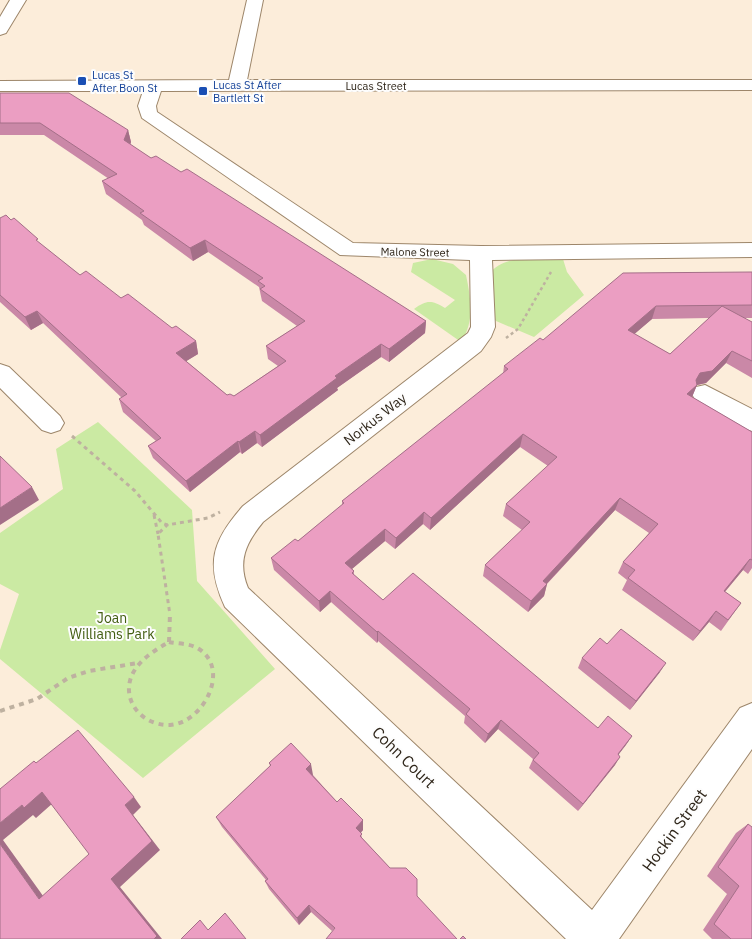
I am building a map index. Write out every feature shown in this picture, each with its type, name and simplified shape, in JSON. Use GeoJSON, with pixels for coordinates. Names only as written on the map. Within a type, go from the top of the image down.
{"type":"FeatureCollection","features":[{"type":"Feature","properties":{"kind":"street"},"geometry":{"type":"LineString","coordinates":[[0,30],[18,0]]}},
{"type":"Feature","properties":{"kind":"street"},"geometry":{"type":"LineString","coordinates":[[237,86],[255,0]]}},
{"type":"Feature","properties":{"kind":"street","name":"Lucas Street"},"geometry":{"type":"LineString","coordinates":[[0,86],[752,85]]}},
{"type":"Feature","properties":{"kind":"street","name":"Malone Street"},"geometry":{"type":"LineString","coordinates":[[153,87],[147,106],[148,114],[348,250],[481,253],[752,250]]}},
{"type":"Feature","properties":{"kind":"street","name":"Norkus Way"},"geometry":{"type":"LineString","coordinates":[[226,568],[227,554],[232,541],[249,518],[472,345],[479,337],[482,327],[481,253]]}},
{"type":"Feature","properties":{"kind":"street"},"geometry":{"type":"LineString","coordinates":[[0,373],[51,423]]}},
{"type":"Feature","properties":{"kind":"street"},"geometry":{"type":"LineString","coordinates":[[705,394],[752,421]]}},
{"type":"Feature","properties":{"kind":"street","name":"Cohn Court"},"geometry":{"type":"LineString","coordinates":[[226,568],[236,596],[594,939]]}},
{"type":"Feature","properties":{"kind":"street","name":"Hockin Street"},"geometry":{"type":"LineString","coordinates":[[594,939],[752,720]]}},
{"type":"Feature","properties":{"kind":"path"},"geometry":{"type":"LineString","coordinates":[[502,341],[518,329],[562,252]]}},
{"type":"Feature","properties":{"kind":"path"},"geometry":{"type":"LineString","coordinates":[[51,423],[78,440],[105,462],[146,502],[162,523],[168,524],[208,518],[234,505],[249,518]]}},
{"type":"Feature","properties":{"kind":"path"},"geometry":{"type":"LineString","coordinates":[[153,512],[170,610],[169,642]]}},
{"type":"Feature","properties":{"kind":"path"},"geometry":{"type":"LineString","coordinates":[[158,534],[168,524]]}},
{"type":"Feature","properties":{"kind":"path"},"geometry":{"type":"LineString","coordinates":[[169,642],[199,649],[208,657],[214,678],[211,690],[202,706],[189,718],[176,724],[152,724],[142,718],[134,709],[129,695],[131,675],[138,663],[153,650],[169,642]]}},
{"type":"Feature","properties":{"kind":"path"},"geometry":{"type":"LineString","coordinates":[[0,711],[37,699],[68,678],[89,670],[138,663]]}},
{"type":"Feature","properties":{"kind":"green space"},"geometry":{"type":"Polygon","coordinates":[[[432,259],[453,264],[466,275],[471,310],[468,326],[461,342],[414,309],[429,302],[445,308],[455,300],[411,272],[413,263],[432,259]]]}},
{"type":"Feature","properties":{"kind":"green space"},"geometry":{"type":"Polygon","coordinates":[[[563,259],[567,272],[584,295],[534,337],[496,321],[491,316],[489,274],[496,267],[514,260],[563,259]]]}},
{"type":"Feature","properties":{"kind":"green space","name":"Joan Williams Park"},"geometry":{"type":"Polygon","coordinates":[[[98,422],[192,510],[197,581],[275,669],[143,778],[0,659],[0,650],[19,594],[0,584],[0,533],[63,489],[56,449],[98,422]]]}},
{"type":"Feature","properties":{"kind":"building"},"geometry":{"type":"Polygon","coordinates":[[[0,93],[69,93],[128,130],[124,140],[151,158],[156,156],[181,172],[187,169],[426,321],[389,349],[381,344],[335,376],[337,378],[260,435],[255,431],[238,441],[186,481],[148,446],[161,438],[119,399],[127,394],[37,311],[25,317],[0,295],[0,218],[6,215],[11,220],[14,218],[38,239],[36,240],[80,275],[86,271],[121,298],[128,294],[172,328],[176,326],[196,341],[176,353],[227,395],[234,396],[286,361],[266,346],[305,321],[260,289],[265,286],[258,281],[263,278],[205,240],[190,248],[140,213],[144,211],[102,181],[117,174],[40,123],[0,123],[0,93]]]}},
{"type":"Feature","properties":{"kind":"building"},"geometry":{"type":"Polygon","coordinates":[[[752,272],[752,305],[656,306],[628,330],[670,354],[722,306],[752,322],[752,361],[732,351],[712,371],[700,373],[696,380],[697,385],[687,394],[752,432],[752,560],[750,559],[724,591],[741,603],[728,620],[716,611],[700,631],[628,578],[635,570],[623,562],[658,524],[620,498],[543,581],[547,584],[531,601],[485,565],[530,522],[506,504],[557,457],[523,434],[431,518],[424,512],[396,538],[385,529],[345,563],[354,571],[352,573],[383,600],[413,573],[598,728],[608,716],[632,736],[618,754],[620,757],[583,804],[533,760],[539,753],[501,720],[488,734],[466,714],[470,709],[330,591],[319,601],[271,558],[295,539],[298,541],[344,503],[342,501],[508,369],[504,366],[540,338],[543,340],[623,273],[752,272]]]}},
{"type":"Feature","properties":{"kind":"building"},"geometry":{"type":"Polygon","coordinates":[[[0,456],[32,487],[0,508],[0,456]]]}},
{"type":"Feature","properties":{"kind":"building"},"geometry":{"type":"Polygon","coordinates":[[[621,629],[666,663],[636,701],[582,658],[600,638],[607,644],[621,629]]]}},
{"type":"Feature","properties":{"kind":"building"},"geometry":{"type":"Polygon","coordinates":[[[78,730],[134,797],[125,805],[152,841],[111,879],[157,936],[154,939],[0,939],[0,844],[39,899],[89,854],[42,792],[24,808],[22,805],[0,823],[0,789],[34,761],[36,763],[78,730]]]}},
{"type":"Feature","properties":{"kind":"building"},"geometry":{"type":"Polygon","coordinates":[[[291,743],[311,764],[306,769],[337,802],[341,798],[363,820],[356,828],[362,834],[360,836],[390,868],[406,868],[417,879],[417,896],[457,939],[326,939],[335,928],[309,905],[297,918],[265,881],[268,879],[216,817],[271,765],[269,763],[291,743]]]}},
{"type":"Feature","properties":{"kind":"building"},"geometry":{"type":"Polygon","coordinates":[[[748,824],[752,827],[752,939],[731,939],[714,924],[739,886],[718,867],[748,824]]]}},
{"type":"Feature","properties":{"kind":"building"},"geometry":{"type":"Polygon","coordinates":[[[225,913],[246,939],[181,939],[200,920],[208,930],[225,913]]]}},
{"type":"Feature","properties":{"kind":"place","name":"Lucas St After Boon St"},"geometry":{"type":"Point","coordinates":[82,81]}},
{"type":"Feature","properties":{"kind":"place","name":"Lucas St After Bartlett St"},"geometry":{"type":"Point","coordinates":[203,91]}}]}
